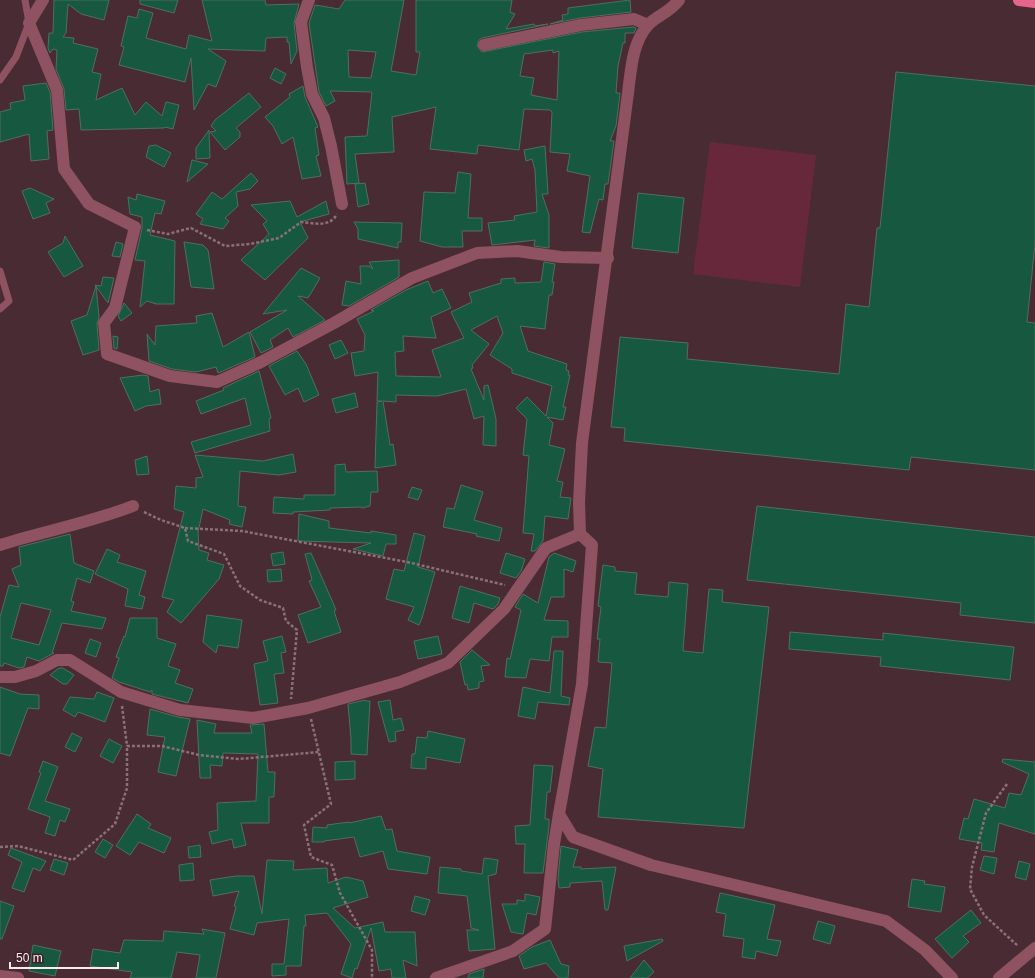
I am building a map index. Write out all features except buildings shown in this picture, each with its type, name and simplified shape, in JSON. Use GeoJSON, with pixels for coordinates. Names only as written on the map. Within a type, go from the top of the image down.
{"type":"FeatureCollection","features":[{"type":"Feature","properties":{"kind":"main road"},"geometry":{"type":"LineString","coordinates":[[1019,0],[1035,2]]}},
{"type":"Feature","properties":{"kind":"street"},"geometry":{"type":"LineString","coordinates":[[43,0],[29,23],[57,90],[64,170],[89,204],[135,227],[115,308],[104,323],[107,354],[170,376],[217,382],[259,363],[334,324],[412,278],[477,253],[517,251],[561,257],[608,258]]}},
{"type":"Feature","properties":{"kind":"street"},"geometry":{"type":"LineString","coordinates":[[309,0],[301,22],[307,67],[312,94],[324,118],[330,139],[342,204]]}},
{"type":"Feature","properties":{"kind":"street"},"geometry":{"type":"LineString","coordinates":[[436,978],[513,951],[545,928],[554,844],[582,684],[592,545],[580,534],[579,502],[582,443],[590,391],[600,296],[608,258],[634,50],[648,25],[672,9],[679,0]]}},
{"type":"Feature","properties":{"kind":"street"},"geometry":{"type":"LineString","coordinates":[[484,45],[581,25],[634,19],[648,25]]}},
{"type":"Feature","properties":{"kind":"street"},"geometry":{"type":"LineString","coordinates":[[0,545],[38,533],[96,520],[133,506]]}},
{"type":"Feature","properties":{"kind":"street"},"geometry":{"type":"LineString","coordinates":[[0,677],[15,677],[36,671],[57,660],[70,660],[121,692],[180,710],[254,718],[308,708],[400,682],[448,663],[504,609],[520,588],[546,548],[580,534]]}},
{"type":"Feature","properties":{"kind":"street"},"geometry":{"type":"LineString","coordinates":[[559,814],[573,837],[651,865],[886,921],[925,950],[952,978]]}},
{"type":"Feature","properties":{"kind":"street"},"geometry":{"type":"LineString","coordinates":[[999,978],[1031,952]]}},
{"type":"Feature","properties":{"kind":"street"},"geometry":{"type":"LineString","coordinates":[[0,976],[5,978],[18,978]]}},
{"type":"Feature","properties":{"kind":"lane"},"geometry":{"type":"LineString","coordinates":[[0,80],[16,57],[29,23],[26,0]]}},
{"type":"Feature","properties":{"kind":"lane"},"geometry":{"type":"LineString","coordinates":[[0,271],[10,301],[0,309]]}},
{"type":"Feature","properties":{"kind":"path"},"geometry":{"type":"LineString","coordinates":[[135,227],[168,234],[191,228],[225,246],[250,244],[279,238],[300,222],[324,224],[335,219],[342,204]]}},
{"type":"Feature","properties":{"kind":"path"},"geometry":{"type":"LineString","coordinates":[[133,506],[161,520],[185,528],[242,531],[407,562],[520,588]]}},
{"type":"Feature","properties":{"kind":"path"},"geometry":{"type":"LineString","coordinates":[[185,528],[188,541],[224,554],[240,586],[260,600],[283,608],[286,621],[297,630],[290,711]]}},
{"type":"Feature","properties":{"kind":"path"},"geometry":{"type":"LineString","coordinates":[[0,847],[18,846],[73,860],[115,824],[127,788],[127,746],[121,692]]}},
{"type":"Feature","properties":{"kind":"path"},"geometry":{"type":"LineString","coordinates":[[308,708],[331,804],[304,825],[311,857],[332,865],[340,893],[372,950],[372,978]]}},
{"type":"Feature","properties":{"kind":"path"},"geometry":{"type":"LineString","coordinates":[[127,746],[162,746],[199,755],[239,760],[319,752]]}},
{"type":"Feature","properties":{"kind":"path"},"geometry":{"type":"LineString","coordinates":[[1007,784],[986,813],[972,867],[970,889],[984,915],[1031,952]]}},
{"type":"Feature","properties":{"kind":"shaded area"},"geometry":{"type":"Polygon","coordinates":[[[710,142],[816,155],[800,287],[693,274],[710,142]]]}}]}
